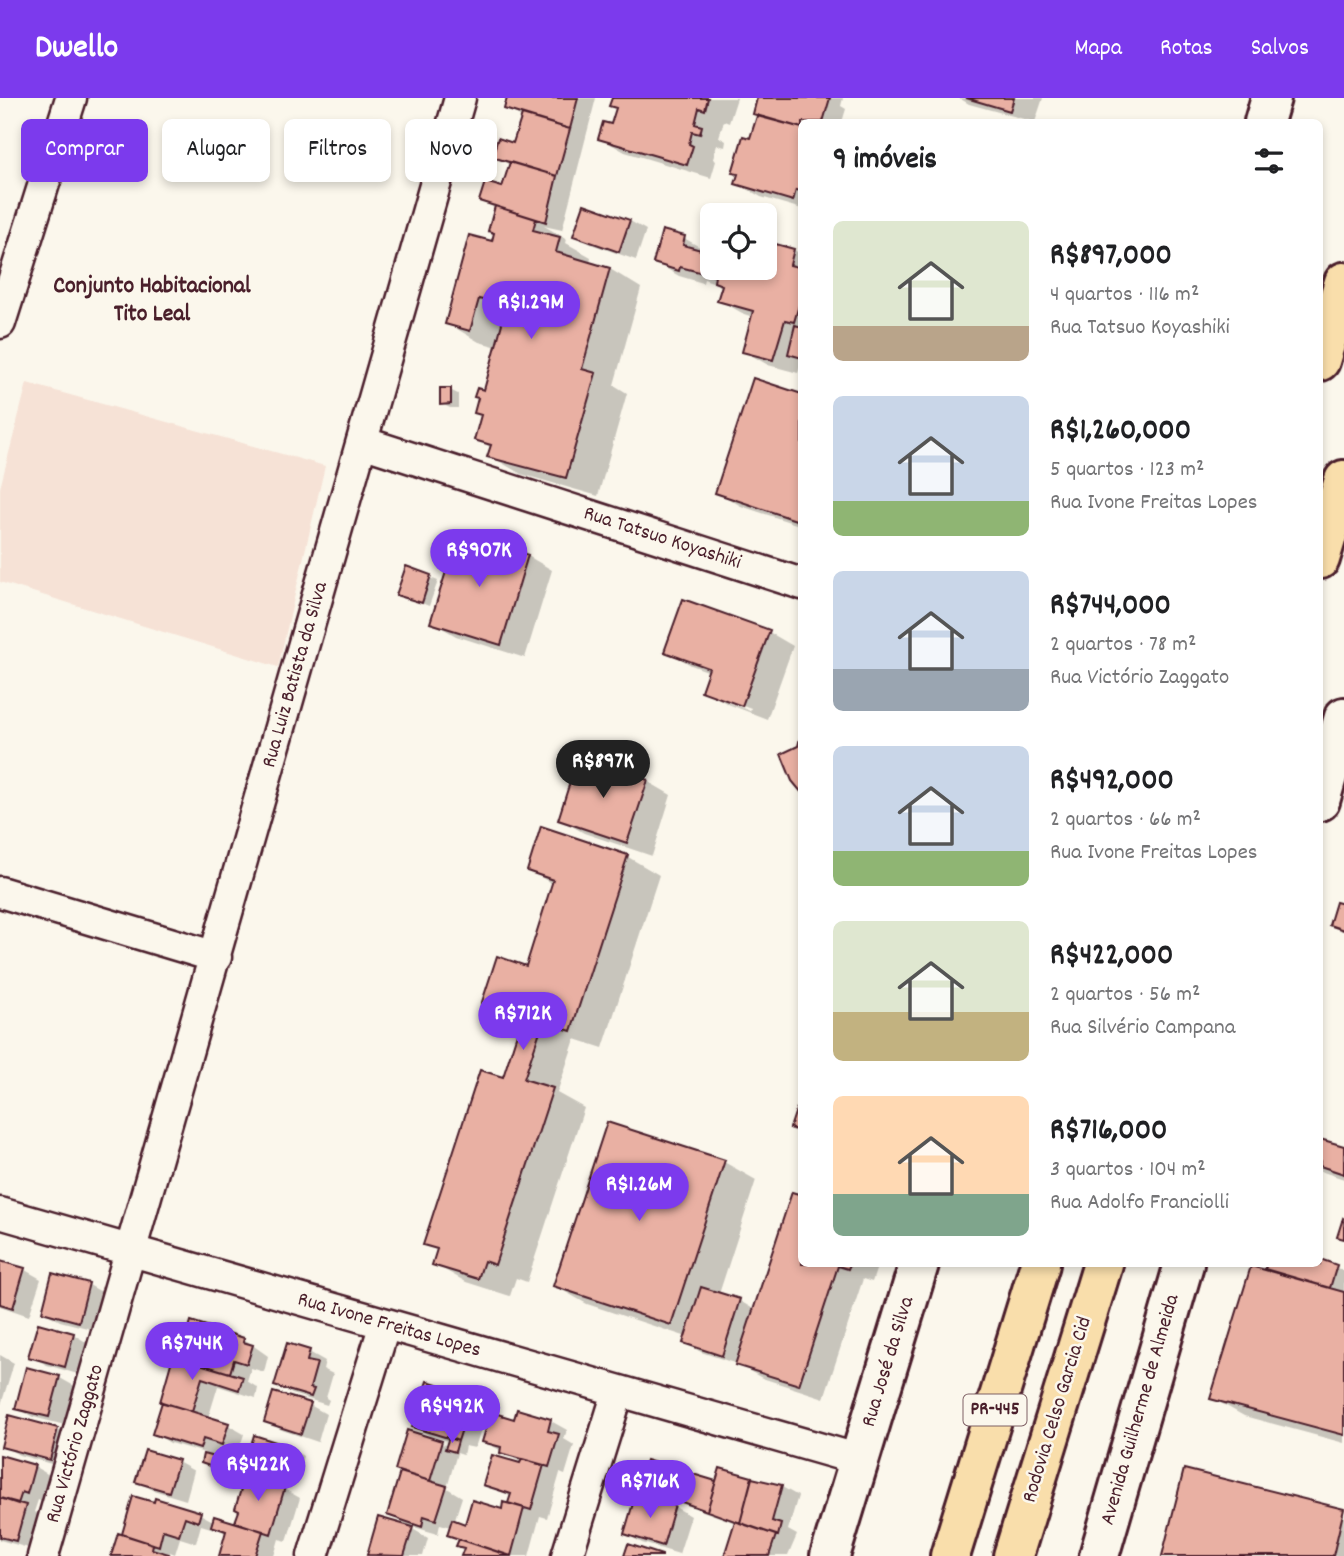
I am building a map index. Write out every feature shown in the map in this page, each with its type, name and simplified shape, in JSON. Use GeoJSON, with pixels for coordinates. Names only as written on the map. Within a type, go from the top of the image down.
{"type":"FeatureCollection","features":[{"type":"Feature","properties":{"kind":"highway"},"geometry":{"type":"LineString","coordinates":[[1323,351],[1344,282]]}},
{"type":"Feature","properties":{"kind":"highway"},"geometry":{"type":"LineString","coordinates":[[1323,549],[1344,480]]}},
{"type":"Feature","properties":{"kind":"highway","name":"PR-445"},"geometry":{"type":"LineString","coordinates":[[950,1556],[1039,1267]]}},
{"type":"Feature","properties":{"kind":"highway","name":"Rodovia Celso Garcia Cid"},"geometry":{"type":"LineString","coordinates":[[1013,1556],[1102,1267]]}},
{"type":"Feature","properties":{"kind":"street"},"geometry":{"type":"LineString","coordinates":[[0,323],[10,253],[71,98]]}},
{"type":"Feature","properties":{"kind":"street","name":"Rua Luiz Batista da Silva"},"geometry":{"type":"LineString","coordinates":[[132,1252],[460,98]]}},
{"type":"Feature","properties":{"kind":"street"},"geometry":{"type":"LineString","coordinates":[[1265,119],[1271,98]]}},
{"type":"Feature","properties":{"kind":"street","name":"Rua Tatsuo Koyashiki"},"geometry":{"type":"LineString","coordinates":[[362,442],[798,583]]}},
{"type":"Feature","properties":{"kind":"street"},"geometry":{"type":"LineString","coordinates":[[1323,790],[1344,717]]}},
{"type":"Feature","properties":{"kind":"street"},"geometry":{"type":"LineString","coordinates":[[0,892],[216,957]]}},
{"type":"Feature","properties":{"kind":"street","name":"Rua Ivone Freitas Lopes"},"geometry":{"type":"LineString","coordinates":[[0,1213],[860,1460]]}},
{"type":"Feature","properties":{"kind":"street","name":"Rua Victório Zaggato"},"geometry":{"type":"LineString","coordinates":[[43,1556],[132,1252]]}},
{"type":"Feature","properties":{"kind":"street","name":"Rua José da Silva"},"geometry":{"type":"LineString","coordinates":[[830,1556],[918,1267]]}},
{"type":"Feature","properties":{"kind":"street","name":"Avenida Guilherme de Almeida"},"geometry":{"type":"LineString","coordinates":[[1099,1556],[1183,1267]]}},
{"type":"Feature","properties":{"kind":"street"},"geometry":{"type":"LineString","coordinates":[[313,1556],[385,1324]]}},
{"type":"Feature","properties":{"kind":"street"},"geometry":{"type":"LineString","coordinates":[[567,1556],[618,1391]]}},
{"type":"Feature","properties":{"kind":"shaded area"},"geometry":{"type":"Polygon","coordinates":[[[27,383],[325,466],[278,667],[0,582],[0,488],[27,383]]]}},
{"type":"Feature","properties":{"kind":"building"},"geometry":{"type":"Polygon","coordinates":[[[507,98],[578,98],[570,129],[504,109],[507,98]]]}},
{"type":"Feature","properties":{"kind":"building"},"geometry":{"type":"Polygon","coordinates":[[[612,98],[708,98],[705,110],[699,108],[695,124],[702,126],[700,134],[692,132],[689,144],[693,146],[687,165],[598,139],[603,122],[611,124],[616,108],[609,106],[612,98]]]}},
{"type":"Feature","properties":{"kind":"building"},"geometry":{"type":"Polygon","coordinates":[[[757,98],[830,98],[824,119],[798,119],[798,127],[753,114],[757,98]]]}},
{"type":"Feature","properties":{"kind":"building"},"geometry":{"type":"Polygon","coordinates":[[[966,98],[1014,98],[1010,111],[966,98]]]}},
{"type":"Feature","properties":{"kind":"building"},"geometry":{"type":"Polygon","coordinates":[[[522,115],[570,129],[557,176],[497,158],[498,138],[513,143],[522,115]]]}},
{"type":"Feature","properties":{"kind":"building"},"geometry":{"type":"Polygon","coordinates":[[[757,116],[798,127],[798,190],[793,201],[735,184],[738,174],[732,173],[743,136],[750,138],[757,116]]]}},
{"type":"Feature","properties":{"kind":"building"},"geometry":{"type":"Polygon","coordinates":[[[510,162],[557,176],[546,222],[479,201],[485,182],[502,187],[510,162]]]}},
{"type":"Feature","properties":{"kind":"building"},"geometry":{"type":"Polygon","coordinates":[[[584,204],[630,220],[619,252],[573,236],[584,204]]]}},
{"type":"Feature","properties":{"kind":"building"},"geometry":{"type":"Polygon","coordinates":[[[495,206],[536,219],[533,230],[560,237],[556,252],[610,268],[582,369],[596,373],[566,478],[487,457],[491,445],[474,440],[481,415],[474,413],[478,398],[474,397],[477,388],[484,390],[504,316],[515,319],[518,310],[479,299],[470,331],[445,324],[469,235],[492,241],[494,233],[488,231],[495,206]]]}},
{"type":"Feature","properties":{"kind":"building"},"geometry":{"type":"Polygon","coordinates":[[[662,230],[685,236],[683,245],[700,250],[700,272],[680,267],[679,271],[653,263],[662,230]]]}},
{"type":"Feature","properties":{"kind":"building"},"geometry":{"type":"Polygon","coordinates":[[[777,244],[794,249],[790,265],[798,267],[798,308],[794,322],[785,320],[773,360],[742,352],[753,311],[717,301],[722,285],[714,282],[777,280],[777,244]]]}},
{"type":"Feature","properties":{"kind":"building"},"geometry":{"type":"Polygon","coordinates":[[[795,325],[798,326],[798,357],[788,354],[795,325]]]}},
{"type":"Feature","properties":{"kind":"building"},"geometry":{"type":"Polygon","coordinates":[[[753,378],[798,393],[798,521],[715,493],[753,378]]]}},
{"type":"Feature","properties":{"kind":"building"},"geometry":{"type":"Polygon","coordinates":[[[440,388],[451,388],[451,404],[440,405],[440,388]]]}},
{"type":"Feature","properties":{"kind":"building"},"geometry":{"type":"Polygon","coordinates":[[[458,533],[528,555],[501,645],[430,623],[458,533]]]}},
{"type":"Feature","properties":{"kind":"building"},"geometry":{"type":"Polygon","coordinates":[[[406,566],[431,575],[422,603],[396,595],[406,566]]]}},
{"type":"Feature","properties":{"kind":"building"},"geometry":{"type":"Polygon","coordinates":[[[683,599],[770,630],[742,706],[701,691],[709,668],[664,652],[683,599]]]}},
{"type":"Feature","properties":{"kind":"building"},"geometry":{"type":"Polygon","coordinates":[[[798,746],[798,788],[792,781],[781,754],[798,746]]]}},
{"type":"Feature","properties":{"kind":"building"},"geometry":{"type":"Polygon","coordinates":[[[578,757],[648,780],[627,843],[558,820],[578,757]]]}},
{"type":"Feature","properties":{"kind":"building"},"geometry":{"type":"Polygon","coordinates":[[[541,826],[628,855],[571,1031],[543,1022],[524,1079],[553,1088],[495,1265],[484,1261],[478,1279],[432,1265],[437,1249],[423,1245],[480,1070],[503,1077],[522,1018],[481,1005],[497,956],[526,966],[553,880],[527,871],[541,826]]]}},
{"type":"Feature","properties":{"kind":"building"},"geometry":{"type":"Polygon","coordinates":[[[1336,902],[1344,904],[1344,930],[1329,925],[1336,902]]]}},
{"type":"Feature","properties":{"kind":"building"},"geometry":{"type":"Polygon","coordinates":[[[798,1104],[798,1131],[790,1128],[798,1104]]]}},
{"type":"Feature","properties":{"kind":"building"},"geometry":{"type":"Polygon","coordinates":[[[607,1122],[725,1160],[671,1325],[553,1286],[607,1122]]]}},
{"type":"Feature","properties":{"kind":"building"},"geometry":{"type":"Polygon","coordinates":[[[1323,1140],[1344,1146],[1344,1174],[1323,1167],[1323,1140]]]}},
{"type":"Feature","properties":{"kind":"building"},"geometry":{"type":"Polygon","coordinates":[[[792,1192],[798,1194],[798,1267],[838,1267],[799,1385],[735,1365],[792,1192]]]}},
{"type":"Feature","properties":{"kind":"building"},"geometry":{"type":"Polygon","coordinates":[[[1344,1219],[1344,1239],[1337,1237],[1344,1219]]]}},
{"type":"Feature","properties":{"kind":"building"},"geometry":{"type":"Polygon","coordinates":[[[1323,1260],[1337,1265],[1330,1288],[1265,1269],[1323,1267],[1323,1260]]]}},
{"type":"Feature","properties":{"kind":"building"},"geometry":{"type":"Polygon","coordinates":[[[0,1261],[25,1268],[13,1308],[0,1304],[0,1261]]]}},
{"type":"Feature","properties":{"kind":"building"},"geometry":{"type":"Polygon","coordinates":[[[1251,1267],[1344,1292],[1344,1435],[1210,1399],[1251,1267]]]}},
{"type":"Feature","properties":{"kind":"building"},"geometry":{"type":"Polygon","coordinates":[[[52,1273],[89,1283],[79,1322],[42,1312],[52,1273]]]}},
{"type":"Feature","properties":{"kind":"building"},"geometry":{"type":"Polygon","coordinates":[[[701,1287],[740,1299],[722,1356],[683,1343],[701,1287]]]}},
{"type":"Feature","properties":{"kind":"building"},"geometry":{"type":"Polygon","coordinates":[[[191,1321],[244,1338],[243,1342],[253,1345],[247,1364],[234,1360],[230,1373],[180,1358],[191,1321]]]}},
{"type":"Feature","properties":{"kind":"building"},"geometry":{"type":"Polygon","coordinates":[[[38,1323],[74,1333],[65,1367],[28,1357],[38,1323]]]}},
{"type":"Feature","properties":{"kind":"building"},"geometry":{"type":"Polygon","coordinates":[[[287,1343],[310,1350],[307,1361],[317,1363],[310,1388],[314,1389],[311,1397],[274,1386],[287,1343]]]}},
{"type":"Feature","properties":{"kind":"building"},"geometry":{"type":"Polygon","coordinates":[[[173,1356],[243,1377],[239,1390],[202,1378],[192,1411],[160,1402],[173,1356]]]}},
{"type":"Feature","properties":{"kind":"building"},"geometry":{"type":"Polygon","coordinates":[[[26,1367],[60,1376],[49,1417],[15,1409],[26,1367]]]}},
{"type":"Feature","properties":{"kind":"building"},"geometry":{"type":"Polygon","coordinates":[[[427,1381],[473,1395],[458,1441],[412,1427],[427,1381]]]}},
{"type":"Feature","properties":{"kind":"building"},"geometry":{"type":"Polygon","coordinates":[[[273,1392],[311,1403],[301,1434],[264,1422],[273,1392]]]}},
{"type":"Feature","properties":{"kind":"building"},"geometry":{"type":"Polygon","coordinates":[[[162,1402],[229,1423],[222,1445],[203,1439],[200,1449],[152,1434],[162,1402]]]}},
{"type":"Feature","properties":{"kind":"building"},"geometry":{"type":"Polygon","coordinates":[[[517,1409],[551,1419],[548,1431],[559,1434],[549,1467],[500,1453],[501,1447],[482,1442],[491,1412],[514,1419],[517,1409]]]}},
{"type":"Feature","properties":{"kind":"building"},"geometry":{"type":"Polygon","coordinates":[[[9,1415],[58,1428],[50,1460],[1,1447],[9,1415]]]}},
{"type":"Feature","properties":{"kind":"building"},"geometry":{"type":"Polygon","coordinates":[[[407,1430],[442,1441],[430,1481],[395,1470],[407,1430]]]}},
{"type":"Feature","properties":{"kind":"building"},"geometry":{"type":"Polygon","coordinates":[[[254,1435],[288,1446],[279,1476],[245,1465],[254,1435]]]}},
{"type":"Feature","properties":{"kind":"building"},"geometry":{"type":"Polygon","coordinates":[[[449,1437],[458,1441],[455,1452],[445,1449],[449,1437]]]}},
{"type":"Feature","properties":{"kind":"building"},"geometry":{"type":"Polygon","coordinates":[[[145,1450],[179,1460],[169,1492],[135,1482],[145,1450]]]}},
{"type":"Feature","properties":{"kind":"building"},"geometry":{"type":"Polygon","coordinates":[[[203,1454],[218,1458],[215,1468],[201,1463],[203,1454]]]}},
{"type":"Feature","properties":{"kind":"building"},"geometry":{"type":"Polygon","coordinates":[[[0,1455],[35,1465],[27,1494],[22,1492],[18,1504],[0,1498],[0,1455]]]}},
{"type":"Feature","properties":{"kind":"building"},"geometry":{"type":"Polygon","coordinates":[[[492,1455],[520,1463],[522,1459],[544,1465],[531,1510],[508,1503],[511,1494],[483,1485],[492,1455]]]}},
{"type":"Feature","properties":{"kind":"building"},"geometry":{"type":"Polygon","coordinates":[[[646,1460],[716,1481],[707,1511],[637,1486],[646,1460]]]}},
{"type":"Feature","properties":{"kind":"building"},"geometry":{"type":"Polygon","coordinates":[[[720,1468],[752,1477],[740,1523],[707,1511],[720,1468]]]}},
{"type":"Feature","properties":{"kind":"building"},"geometry":{"type":"Polygon","coordinates":[[[1184,1469],[1344,1509],[1333,1556],[1162,1556],[1184,1469]]]}},
{"type":"Feature","properties":{"kind":"building"},"geometry":{"type":"Polygon","coordinates":[[[400,1472],[447,1486],[436,1520],[424,1516],[422,1527],[387,1515],[400,1472]]]}},
{"type":"Feature","properties":{"kind":"building"},"geometry":{"type":"Polygon","coordinates":[[[233,1473],[285,1487],[271,1534],[235,1522],[239,1511],[235,1509],[242,1486],[230,1482],[233,1473]]]}},
{"type":"Feature","properties":{"kind":"building"},"geometry":{"type":"Polygon","coordinates":[[[752,1478],[782,1485],[772,1521],[781,1524],[778,1536],[740,1523],[752,1478]]]}},
{"type":"Feature","properties":{"kind":"building"},"geometry":{"type":"Polygon","coordinates":[[[636,1493],[675,1505],[663,1546],[624,1534],[636,1493]]]}},
{"type":"Feature","properties":{"kind":"building"},"geometry":{"type":"Polygon","coordinates":[[[133,1496],[154,1502],[155,1498],[201,1512],[198,1522],[185,1517],[179,1535],[163,1530],[159,1546],[122,1534],[133,1496]]]}},
{"type":"Feature","properties":{"kind":"building"},"geometry":{"type":"Polygon","coordinates":[[[0,1498],[26,1505],[16,1541],[0,1537],[0,1498]]]}},
{"type":"Feature","properties":{"kind":"building"},"geometry":{"type":"Polygon","coordinates":[[[472,1500],[502,1509],[503,1502],[524,1508],[511,1556],[447,1535],[452,1519],[465,1524],[472,1500]]]}},
{"type":"Feature","properties":{"kind":"building"},"geometry":{"type":"Polygon","coordinates":[[[214,1516],[263,1531],[255,1556],[219,1556],[226,1531],[211,1526],[214,1516]]]}},
{"type":"Feature","properties":{"kind":"building"},"geometry":{"type":"Polygon","coordinates":[[[378,1517],[413,1527],[404,1556],[367,1555],[378,1517]]]}},
{"type":"Feature","properties":{"kind":"building"},"geometry":{"type":"Polygon","coordinates":[[[735,1521],[776,1535],[769,1556],[724,1556],[735,1521]]]}},
{"type":"Feature","properties":{"kind":"building"},"geometry":{"type":"Polygon","coordinates":[[[118,1533],[153,1544],[152,1549],[169,1554],[111,1556],[118,1533]]]}},
{"type":"Feature","properties":{"kind":"building"},"geometry":{"type":"Polygon","coordinates":[[[459,1539],[510,1556],[461,1556],[464,1548],[456,1546],[459,1539]]]}},
{"type":"Feature","properties":{"kind":"building"},"geometry":{"type":"Polygon","coordinates":[[[628,1544],[662,1555],[662,1556],[624,1556],[628,1544]]]}},
{"type":"Feature","properties":{"kind":"district","name":"Conjunto Habitacional Tito Leal"},"geometry":{"type":"Point","coordinates":[152,301]}}]}
